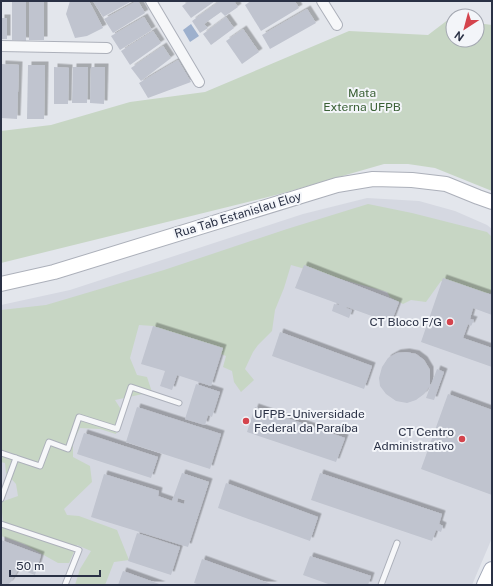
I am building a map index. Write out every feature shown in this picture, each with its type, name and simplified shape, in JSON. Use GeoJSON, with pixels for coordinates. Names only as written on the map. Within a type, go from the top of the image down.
{"type":"FeatureCollection","features":[{"type":"Feature","properties":{"kind":"main road"},"geometry":{"type":"LineString","coordinates":[[485,585],[492,570]]}},
{"type":"Feature","properties":{"kind":"street"},"geometry":{"type":"LineString","coordinates":[[151,1],[199,82]]}},
{"type":"Feature","properties":{"kind":"street"},"geometry":{"type":"LineString","coordinates":[[322,1],[336,24]]}},
{"type":"Feature","properties":{"kind":"street"},"geometry":{"type":"LineString","coordinates":[[1,46],[108,48]]}},
{"type":"Feature","properties":{"kind":"street","name":"Rua Tab Estanislau Eloy"},"geometry":{"type":"LineString","coordinates":[[1,284],[54,272],[337,185],[373,179],[412,180],[446,184],[492,202]]}},
{"type":"Feature","properties":{"kind":"street","name":"Rua Tab Estanislau Eloy"},"geometry":{"type":"LineString","coordinates":[[478,197],[492,209]]}},
{"type":"Feature","properties":{"kind":"lane"},"geometry":{"type":"LineString","coordinates":[[1,453],[40,466],[49,442],[68,449],[79,418],[117,429],[131,387],[179,403]]}},
{"type":"Feature","properties":{"kind":"lane"},"geometry":{"type":"LineString","coordinates":[[1,499],[16,458]]}},
{"type":"Feature","properties":{"kind":"lane"},"geometry":{"type":"LineString","coordinates":[[1,524],[79,550],[65,585]]}},
{"type":"Feature","properties":{"kind":"lane"},"geometry":{"type":"LineString","coordinates":[[381,585],[397,543]]}},
{"type":"Feature","properties":{"kind":"shaded area","name":"UFPB - Universidade Federal da Paraíba"},"geometry":{"type":"Polygon","coordinates":[[[367,198],[419,201],[455,211],[487,225],[492,229],[492,538],[472,585],[1,585],[1,305],[70,290],[303,214],[367,198]]]}},
{"type":"Feature","properties":{"kind":"green space","name":"Mata Externa UFPB"},"geometry":{"type":"Polygon","coordinates":[[[445,22],[445,48],[485,48],[485,24],[492,25],[492,191],[435,168],[408,164],[384,164],[280,194],[1,263],[1,131],[51,125],[130,102],[205,92],[349,31],[428,35],[445,22]]]}},
{"type":"Feature","properties":{"kind":"green space"},"geometry":{"type":"Polygon","coordinates":[[[368,204],[412,213],[487,232],[492,237],[492,293],[479,294],[441,281],[426,302],[411,300],[403,304],[390,297],[387,292],[291,265],[275,310],[272,331],[253,352],[245,369],[254,380],[241,392],[234,382],[232,371],[223,367],[226,356],[153,326],[139,325],[130,358],[137,375],[147,377],[152,392],[115,400],[122,411],[116,434],[100,429],[80,428],[73,442],[73,457],[90,466],[92,482],[64,509],[67,515],[79,516],[117,530],[129,560],[114,562],[105,585],[75,585],[80,569],[91,551],[77,545],[69,563],[58,563],[24,544],[1,536],[1,525],[3,522],[1,502],[18,496],[16,484],[6,473],[5,463],[1,462],[1,310],[46,305],[164,270],[368,204]]]}},
{"type":"Feature","properties":{"kind":"water"},"geometry":{"type":"Polygon","coordinates":[[[191,24],[199,36],[190,42],[183,30],[191,24]]]}},
{"type":"Feature","properties":{"kind":"building"},"geometry":{"type":"Polygon","coordinates":[[[12,1],[26,1],[26,41],[12,40],[12,1]]]}},
{"type":"Feature","properties":{"kind":"building"},"geometry":{"type":"Polygon","coordinates":[[[29,1],[44,1],[44,40],[29,40],[29,1]]]}},
{"type":"Feature","properties":{"kind":"building"},"geometry":{"type":"Polygon","coordinates":[[[70,1],[89,1],[103,28],[87,36],[75,38],[66,14],[70,1]]]}},
{"type":"Feature","properties":{"kind":"building"},"geometry":{"type":"Polygon","coordinates":[[[93,1],[132,1],[103,17],[93,1]]]}},
{"type":"Feature","properties":{"kind":"building"},"geometry":{"type":"Polygon","coordinates":[[[137,1],[145,13],[113,33],[104,19],[137,1]]]}},
{"type":"Feature","properties":{"kind":"building"},"geometry":{"type":"Polygon","coordinates":[[[189,1],[215,1],[191,18],[182,6],[189,1]]]}},
{"type":"Feature","properties":{"kind":"building"},"geometry":{"type":"Polygon","coordinates":[[[220,1],[234,1],[238,7],[225,16],[221,12],[204,24],[208,28],[200,33],[192,21],[220,1]]]}},
{"type":"Feature","properties":{"kind":"building"},"geometry":{"type":"Polygon","coordinates":[[[251,1],[295,1],[299,8],[261,31],[245,5],[251,1]]]}},
{"type":"Feature","properties":{"kind":"building"},"geometry":{"type":"Polygon","coordinates":[[[307,9],[316,23],[270,49],[262,35],[307,9]]]}},
{"type":"Feature","properties":{"kind":"building"},"geometry":{"type":"Polygon","coordinates":[[[144,17],[152,30],[120,50],[111,36],[144,17]]]}},
{"type":"Feature","properties":{"kind":"building"},"geometry":{"type":"Polygon","coordinates":[[[226,17],[234,28],[211,45],[203,34],[226,17]]]}},
{"type":"Feature","properties":{"kind":"building"},"geometry":{"type":"Polygon","coordinates":[[[1,18],[7,18],[7,39],[1,39],[1,18]]]}},
{"type":"Feature","properties":{"kind":"building"},"geometry":{"type":"Polygon","coordinates":[[[243,29],[259,52],[242,64],[226,41],[243,29]]]}},
{"type":"Feature","properties":{"kind":"building"},"geometry":{"type":"Polygon","coordinates":[[[153,31],[161,43],[130,65],[121,51],[153,31]]]}},
{"type":"Feature","properties":{"kind":"building"},"geometry":{"type":"Polygon","coordinates":[[[163,46],[171,58],[141,81],[131,68],[163,46]]]}},
{"type":"Feature","properties":{"kind":"building"},"geometry":{"type":"Polygon","coordinates":[[[178,60],[191,82],[148,98],[139,83],[178,60]]]}},
{"type":"Feature","properties":{"kind":"building"},"geometry":{"type":"Polygon","coordinates":[[[2,64],[19,65],[17,119],[1,118],[2,64]]]}},
{"type":"Feature","properties":{"kind":"building"},"geometry":{"type":"Polygon","coordinates":[[[28,65],[45,65],[44,119],[27,119],[28,65]]]}},
{"type":"Feature","properties":{"kind":"building"},"geometry":{"type":"Polygon","coordinates":[[[54,67],[69,68],[68,104],[54,104],[54,67]]]}},
{"type":"Feature","properties":{"kind":"building"},"geometry":{"type":"Polygon","coordinates":[[[73,67],[88,67],[87,103],[72,103],[73,67]]]}},
{"type":"Feature","properties":{"kind":"building"},"geometry":{"type":"Polygon","coordinates":[[[91,67],[105,67],[104,104],[90,103],[91,67]]]}},
{"type":"Feature","properties":{"kind":"building"},"geometry":{"type":"Polygon","coordinates":[[[304,265],[399,302],[391,323],[347,307],[346,308],[352,310],[349,318],[332,311],[334,304],[339,304],[295,288],[304,265]]]}},
{"type":"Feature","properties":{"kind":"building","name":"CT Bloco F/G"},"geometry":{"type":"Polygon","coordinates":[[[443,278],[492,295],[492,315],[473,308],[470,319],[474,320],[471,326],[468,324],[463,338],[492,348],[492,367],[421,342],[443,278]]]}},
{"type":"Feature","properties":{"kind":"building"},"geometry":{"type":"Polygon","coordinates":[[[153,326],[223,348],[211,386],[177,375],[172,390],[160,386],[165,371],[141,364],[153,326]]]}},
{"type":"Feature","properties":{"kind":"building"},"geometry":{"type":"Polygon","coordinates":[[[280,332],[372,366],[364,389],[272,356],[280,332]]]}},
{"type":"Feature","properties":{"kind":"building"},"geometry":{"type":"Polygon","coordinates":[[[406,352],[416,354],[424,360],[430,370],[431,385],[437,369],[444,372],[434,400],[426,398],[430,387],[416,400],[407,403],[396,401],[386,394],[380,386],[379,378],[382,367],[388,358],[397,353],[406,352]]]}},
{"type":"Feature","properties":{"kind":"building"},"geometry":{"type":"Polygon","coordinates":[[[196,384],[220,392],[212,417],[208,415],[205,425],[185,419],[196,384]]]}},
{"type":"Feature","properties":{"kind":"building","name":"CT Centro Administrativo"},"geometry":{"type":"Polygon","coordinates":[[[448,394],[492,410],[492,495],[421,469],[448,394]]]}},
{"type":"Feature","properties":{"kind":"building"},"geometry":{"type":"Polygon","coordinates":[[[137,407],[221,434],[210,469],[126,442],[137,407]]]}},
{"type":"Feature","properties":{"kind":"building"},"geometry":{"type":"Polygon","coordinates":[[[255,407],[345,438],[336,462],[247,432],[255,407]]]}},
{"type":"Feature","properties":{"kind":"building"},"geometry":{"type":"Polygon","coordinates":[[[84,433],[158,457],[151,478],[77,454],[84,433]]]}},
{"type":"Feature","properties":{"kind":"building"},"geometry":{"type":"Polygon","coordinates":[[[182,473],[209,482],[188,547],[91,517],[104,474],[159,491],[158,496],[172,501],[182,473]],[[178,498],[177,502],[184,504],[185,500],[178,498]]]}},
{"type":"Feature","properties":{"kind":"building"},"geometry":{"type":"Polygon","coordinates":[[[320,473],[442,514],[439,524],[443,526],[441,532],[436,530],[432,541],[311,500],[320,473]]]}},
{"type":"Feature","properties":{"kind":"building"},"geometry":{"type":"Polygon","coordinates":[[[226,483],[318,517],[310,541],[218,508],[226,483]]]}},
{"type":"Feature","properties":{"kind":"building"},"geometry":{"type":"Polygon","coordinates":[[[137,533],[180,547],[171,575],[128,561],[137,533]]]}},
{"type":"Feature","properties":{"kind":"building"},"geometry":{"type":"Polygon","coordinates":[[[1,540],[41,555],[35,575],[19,569],[10,583],[7,585],[1,585],[1,540]]]}},
{"type":"Feature","properties":{"kind":"building"},"geometry":{"type":"Polygon","coordinates":[[[310,556],[371,576],[368,585],[331,585],[303,575],[310,556]]]}},
{"type":"Feature","properties":{"kind":"building"},"geometry":{"type":"Polygon","coordinates":[[[202,559],[274,585],[200,585],[194,583],[202,559]]]}},
{"type":"Feature","properties":{"kind":"building"},"geometry":{"type":"Polygon","coordinates":[[[123,571],[162,585],[118,585],[123,571]]]}},
{"type":"Feature","properties":{"kind":"place","name":"CT Bloco F/G"},"geometry":{"type":"Point","coordinates":[450,322]}},
{"type":"Feature","properties":{"kind":"place","name":"UFPB - Universidade Federal da Paraíba"},"geometry":{"type":"Point","coordinates":[246,421]}},
{"type":"Feature","properties":{"kind":"place","name":"CT Centro Administrativo"},"geometry":{"type":"Point","coordinates":[462,439]}}]}
